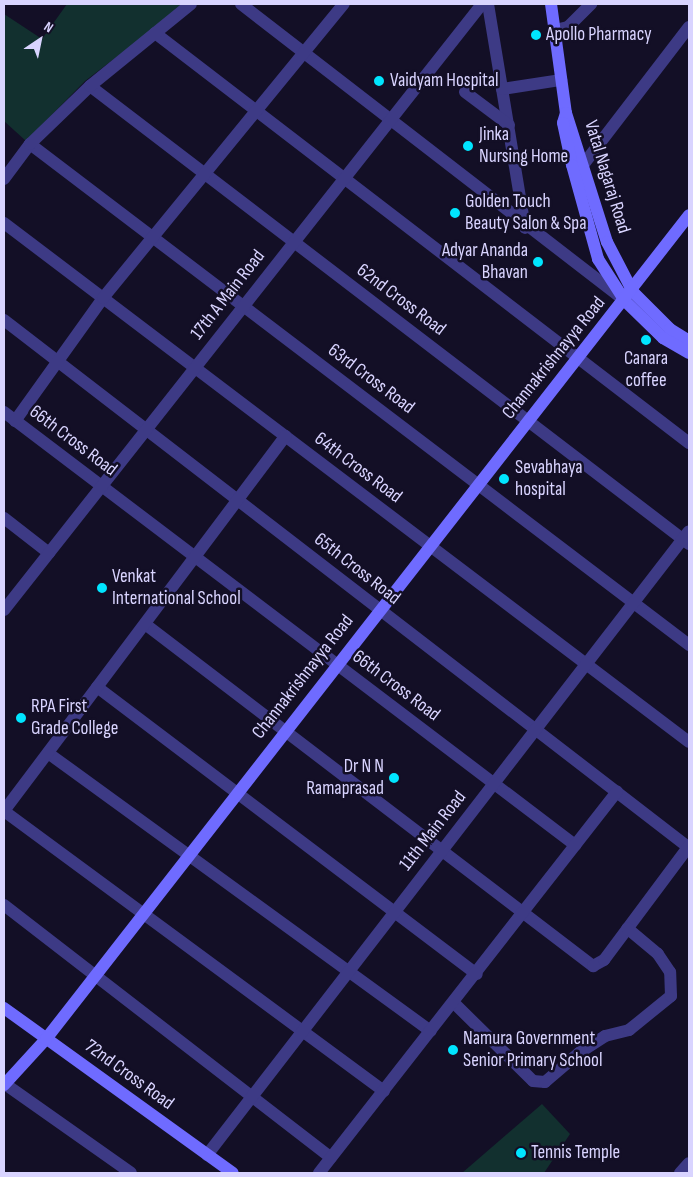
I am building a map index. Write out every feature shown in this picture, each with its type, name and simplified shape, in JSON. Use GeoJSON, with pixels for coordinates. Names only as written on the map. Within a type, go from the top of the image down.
{"type":"FeatureCollection","features":[{"type":"Feature","properties":{"kind":"street"},"geometry":{"type":"LineString","coordinates":[[4,179],[30,144],[90,86],[191,4]]}},
{"type":"Feature","properties":{"kind":"street"},"geometry":{"type":"LineString","coordinates":[[241,4],[303,55],[525,228],[629,296]]}},
{"type":"Feature","properties":{"kind":"street"},"geometry":{"type":"LineString","coordinates":[[15,421],[103,298],[254,110],[303,55],[344,4]]}},
{"type":"Feature","properties":{"kind":"street","name":"17th A Main Road"},"geometry":{"type":"LineString","coordinates":[[4,610],[482,4]]}},
{"type":"Feature","properties":{"kind":"street"},"geometry":{"type":"LineString","coordinates":[[488,4],[525,228]]}},
{"type":"Feature","properties":{"kind":"street","name":"Vatal Nagaraj Road"},"geometry":{"type":"LineString","coordinates":[[551,4],[566,113],[583,165],[596,215],[629,296],[670,329],[689,341]]}},
{"type":"Feature","properties":{"kind":"street"},"geometry":{"type":"LineString","coordinates":[[555,30],[568,27],[591,4]]}},
{"type":"Feature","properties":{"kind":"street"},"geometry":{"type":"LineString","coordinates":[[583,165],[689,27]]}},
{"type":"Feature","properties":{"kind":"street"},"geometry":{"type":"LineString","coordinates":[[155,33],[689,443]]}},
{"type":"Feature","properties":{"kind":"street"},"geometry":{"type":"LineString","coordinates":[[502,89],[561,80]]}},
{"type":"Feature","properties":{"kind":"street","name":"62nd Cross Road"},"geometry":{"type":"LineString","coordinates":[[90,86],[528,420],[687,538]]}},
{"type":"Feature","properties":{"kind":"street"},"geometry":{"type":"LineString","coordinates":[[465,92],[509,125]]}},
{"type":"Feature","properties":{"kind":"street","name":"Vatal Nagaraj Road"},"geometry":{"type":"LineString","coordinates":[[566,113],[564,123],[572,166],[593,248],[663,338],[689,353]]}},
{"type":"Feature","properties":{"kind":"street","name":"63rd Cross Road"},"geometry":{"type":"LineString","coordinates":[[30,144],[689,645]]}},
{"type":"Feature","properties":{"kind":"street","name":"Channakrishnayya Road"},"geometry":{"type":"LineString","coordinates":[[4,1084],[46,1039],[528,420],[629,296],[689,215]]}},
{"type":"Feature","properties":{"kind":"street","name":"64th Cross Road"},"geometry":{"type":"LineString","coordinates":[[4,223],[689,742]]}},
{"type":"Feature","properties":{"kind":"street","name":"65th Cross Road"},"geometry":{"type":"LineString","coordinates":[[4,320],[689,846]]}},
{"type":"Feature","properties":{"kind":"street","name":"66th Cross Road"},"geometry":{"type":"LineString","coordinates":[[4,412],[575,845]]}},
{"type":"Feature","properties":{"kind":"street"},"geometry":{"type":"LineString","coordinates":[[286,436],[4,811],[384,1091]]}},
{"type":"Feature","properties":{"kind":"street"},"geometry":{"type":"LineString","coordinates":[[4,518],[49,552]]}},
{"type":"Feature","properties":{"kind":"street","name":"11th Main Road"},"geometry":{"type":"LineString","coordinates":[[207,1155],[441,850],[687,538]]}},
{"type":"Feature","properties":{"kind":"street"},"geometry":{"type":"LineString","coordinates":[[145,624],[593,966],[604,960],[689,846]]}},
{"type":"Feature","properties":{"kind":"street"},"geometry":{"type":"LineString","coordinates":[[97,687],[478,974]]}},
{"type":"Feature","properties":{"kind":"street"},"geometry":{"type":"LineString","coordinates":[[48,753],[431,1031]]}},
{"type":"Feature","properties":{"kind":"street"},"geometry":{"type":"LineString","coordinates":[[319,1173],[525,914],[575,845],[617,792]]}},
{"type":"Feature","properties":{"kind":"street"},"geometry":{"type":"LineString","coordinates":[[4,905],[331,1158]]}},
{"type":"Feature","properties":{"kind":"street"},"geometry":{"type":"LineString","coordinates":[[454,1003],[533,1081],[545,1082],[579,1052],[605,1036],[629,1030],[671,996],[670,972],[658,954],[627,928]]}},
{"type":"Feature","properties":{"kind":"street","name":"72nd Cross Road"},"geometry":{"type":"LineString","coordinates":[[4,1008],[232,1173]]}},
{"type":"Feature","properties":{"kind":"street"},"geometry":{"type":"LineString","coordinates":[[4,1084],[131,1173]]}},
{"type":"Feature","properties":{"kind":"street"},"geometry":{"type":"LineString","coordinates":[[680,1173],[689,1163]]}},
{"type":"Feature","properties":{"kind":"green space"},"geometry":{"type":"Polygon","coordinates":[[[67,4],[186,4],[85,81],[26,141],[4,121],[4,14],[42,39],[67,4]]]}},
{"type":"Feature","properties":{"kind":"green space","name":"Tennis Temple"},"geometry":{"type":"Polygon","coordinates":[[[542,1104],[570,1134],[544,1173],[462,1173],[542,1104]]]}},
{"type":"Feature","properties":{"kind":"place","name":"Apollo Pharmacy"},"geometry":{"type":"Point","coordinates":[536,35]}},
{"type":"Feature","properties":{"kind":"place","name":"Vaidyam Hospital"},"geometry":{"type":"Point","coordinates":[379,81]}},
{"type":"Feature","properties":{"kind":"place","name":"Jinka Nursing Home"},"geometry":{"type":"Point","coordinates":[468,146]}},
{"type":"Feature","properties":{"kind":"place","name":"Golden Touch Beauty Salon & Spa"},"geometry":{"type":"Point","coordinates":[455,213]}},
{"type":"Feature","properties":{"kind":"place","name":"Adyar Ananda Bhavan"},"geometry":{"type":"Point","coordinates":[538,262]}},
{"type":"Feature","properties":{"kind":"place","name":"Canara coffee"},"geometry":{"type":"Point","coordinates":[646,340]}},
{"type":"Feature","properties":{"kind":"place","name":"Sevabhaya hospital"},"geometry":{"type":"Point","coordinates":[504,479]}},
{"type":"Feature","properties":{"kind":"place","name":"Venkat International School"},"geometry":{"type":"Point","coordinates":[102,588]}},
{"type":"Feature","properties":{"kind":"place","name":"RPA First Grade College"},"geometry":{"type":"Point","coordinates":[21,718]}},
{"type":"Feature","properties":{"kind":"place","name":"Dr N N Ramaprasad"},"geometry":{"type":"Point","coordinates":[394,778]}},
{"type":"Feature","properties":{"kind":"place","name":"Namura Government Senior Primary School"},"geometry":{"type":"Point","coordinates":[453,1050]}},
{"type":"Feature","properties":{"kind":"place","name":"Tennis Temple"},"geometry":{"type":"Point","coordinates":[521,1153]}}]}
